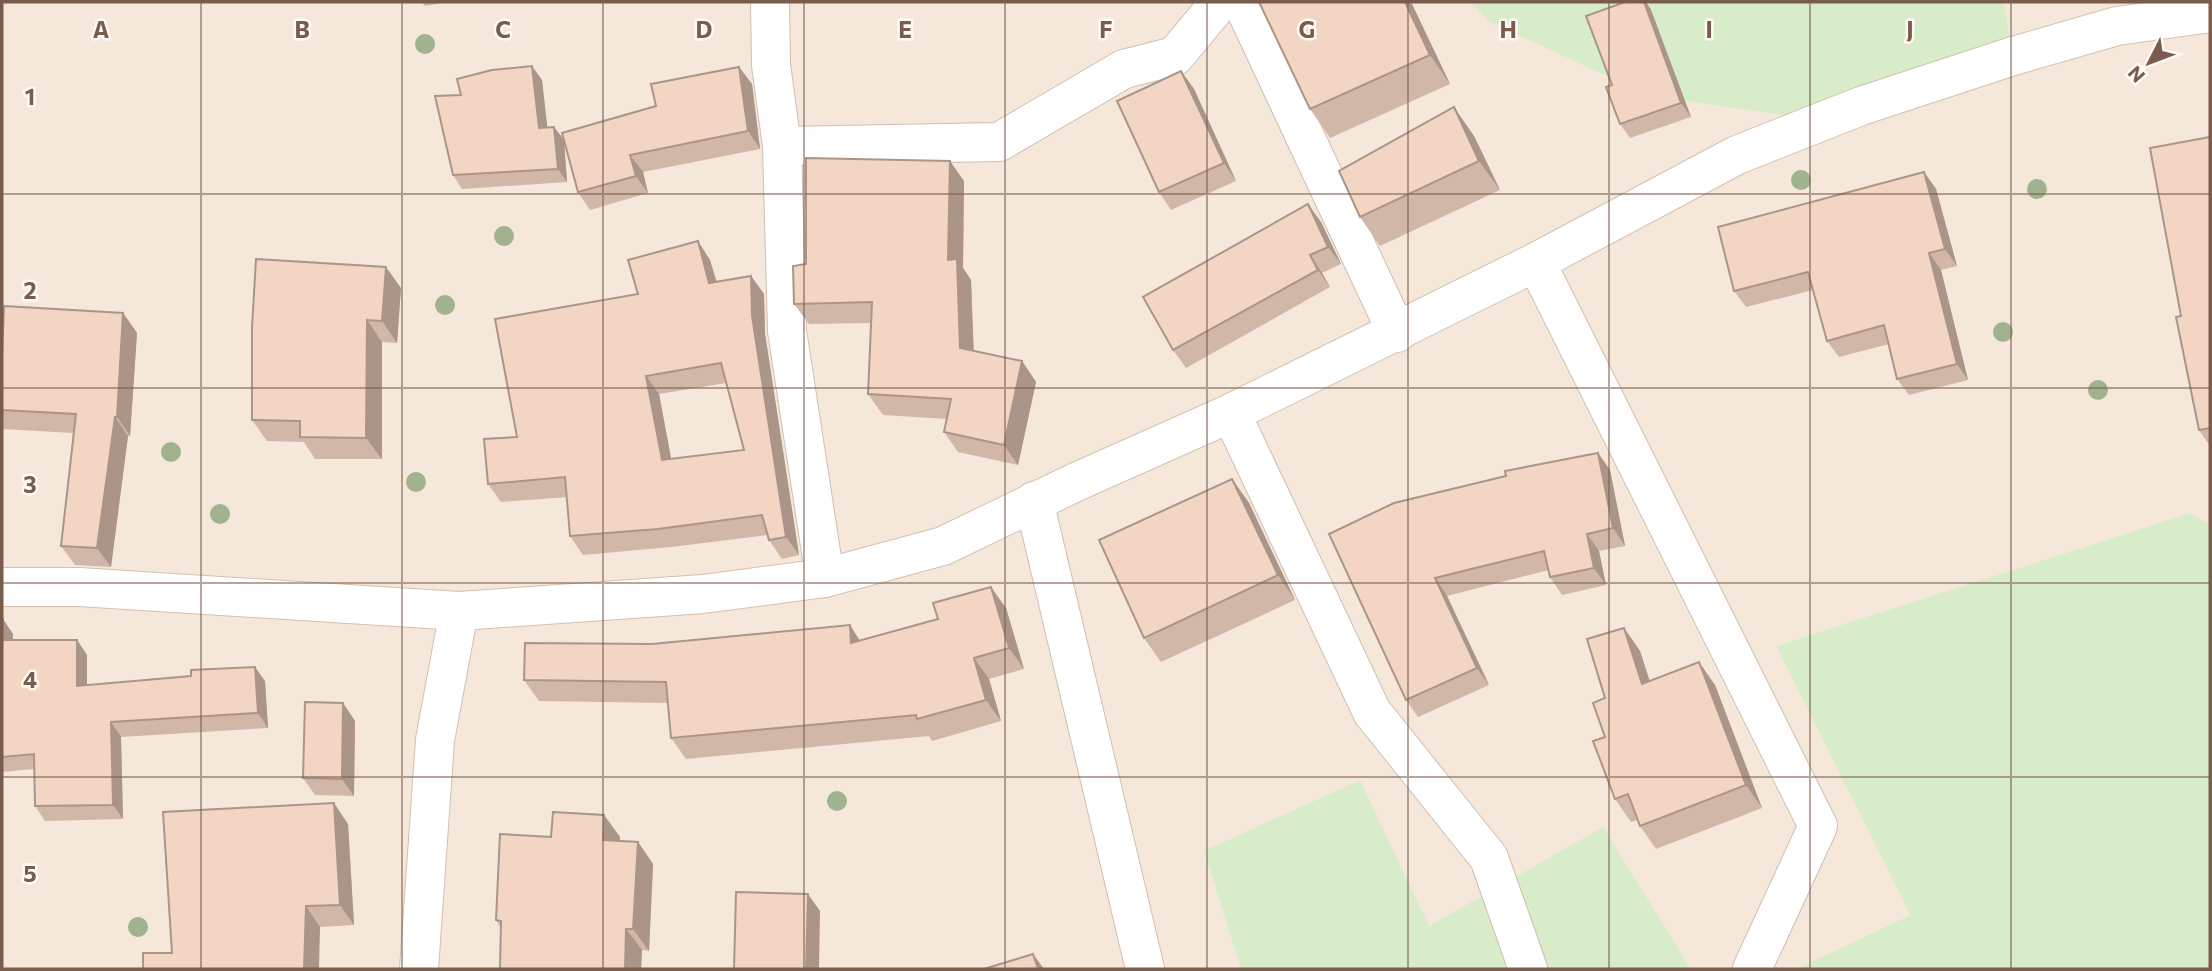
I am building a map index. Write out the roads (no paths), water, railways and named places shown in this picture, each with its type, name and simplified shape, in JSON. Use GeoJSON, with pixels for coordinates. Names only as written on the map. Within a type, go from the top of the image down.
{"type":"FeatureCollection","features":[{"type":"Feature","properties":{"kind":"street"},"geometry":{"type":"LineString","coordinates":[[770,2],[771,65],[782,146],[787,331],[825,578]]}},
{"type":"Feature","properties":{"kind":"street"},"geometry":{"type":"LineString","coordinates":[[782,146],[999,142],[1125,69],[1175,56],[1220,2]]}},
{"type":"Feature","properties":{"kind":"street"},"geometry":{"type":"LineString","coordinates":[[1242,2],[1396,332]]}},
{"type":"Feature","properties":{"kind":"street"},"geometry":{"type":"LineString","coordinates":[[2,587],[79,587],[459,611],[703,594],[825,578],[943,546],[1231,413],[1536,262],[1737,155],[1861,106],[2013,56],[2117,26],[2210,13]]}},
{"type":"Feature","properties":{"kind":"street"},"geometry":{"type":"LineString","coordinates":[[1536,262],[1818,825],[1752,969]]}},
{"type":"Feature","properties":{"kind":"street"},"geometry":{"type":"LineString","coordinates":[[1231,413],[1372,712],[1489,858],[1528,969]]}},
{"type":"Feature","properties":{"kind":"street"},"geometry":{"type":"LineString","coordinates":[[1034,502],[1145,969]]}},
{"type":"Feature","properties":{"kind":"street"},"geometry":{"type":"LineString","coordinates":[[419,969],[435,740],[459,611]]}}]}
